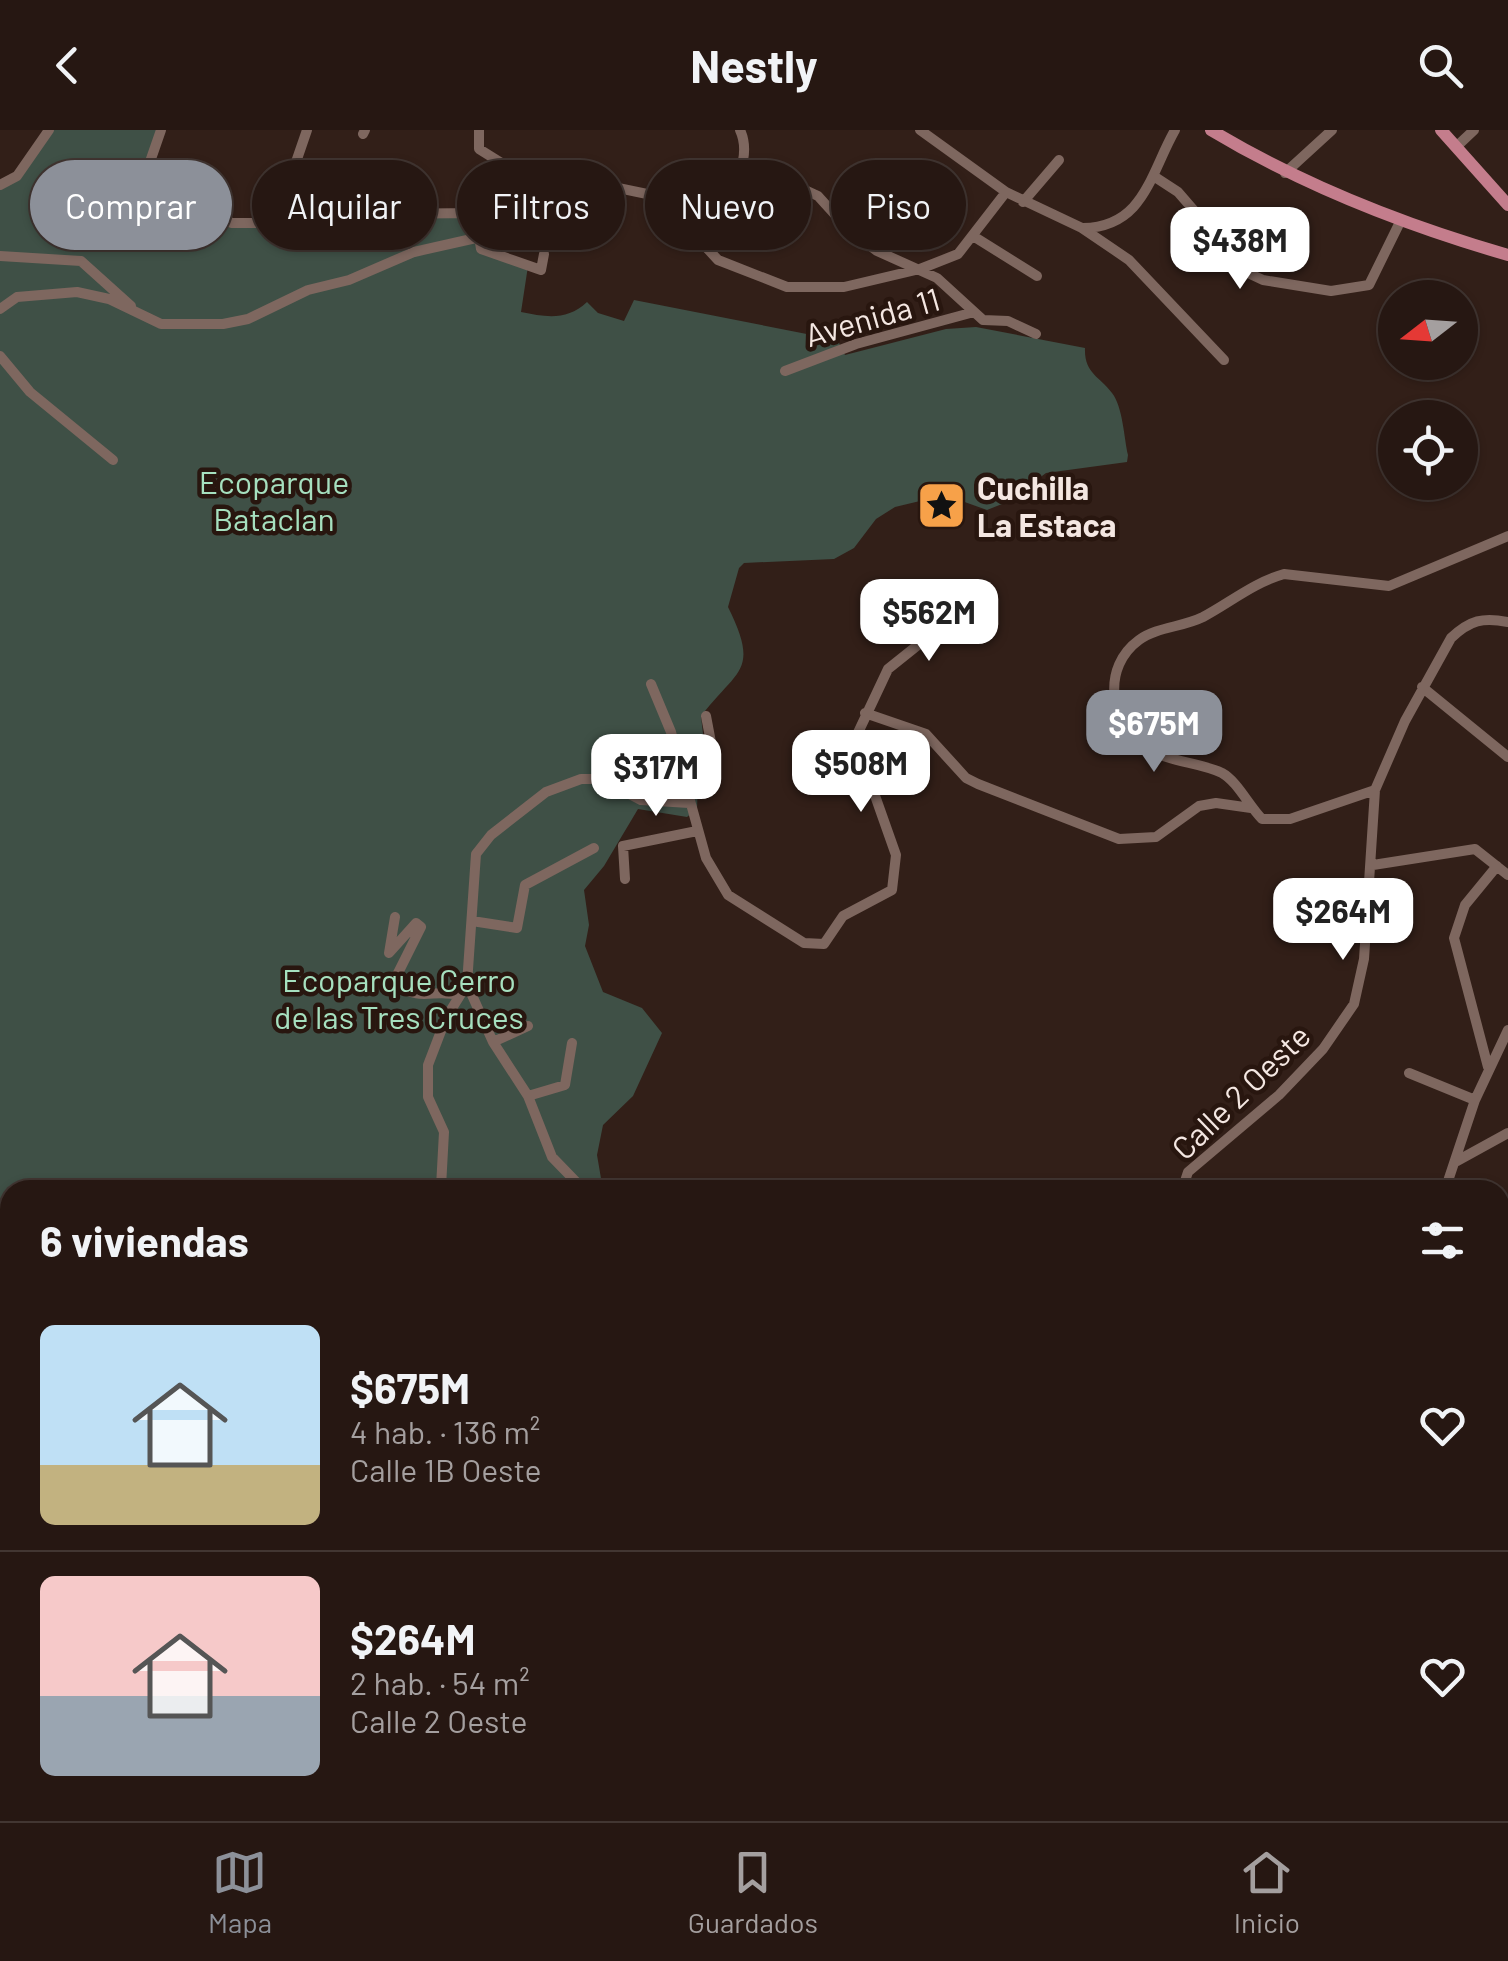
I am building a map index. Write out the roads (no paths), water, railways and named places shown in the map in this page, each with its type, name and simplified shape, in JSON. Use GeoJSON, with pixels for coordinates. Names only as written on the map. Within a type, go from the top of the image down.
{"type":"FeatureCollection","features":[{"type":"Feature","properties":{"kind":"main road"},"geometry":{"type":"LineString","coordinates":[[1212,130],[1284,174],[1401,220],[1508,254]]}},
{"type":"Feature","properties":{"kind":"main road"},"geometry":{"type":"LineString","coordinates":[[1442,130],[1508,206]]}},
{"type":"Feature","properties":{"kind":"street"},"geometry":{"type":"LineString","coordinates":[[0,185],[17,176],[49,130]]}},
{"type":"Feature","properties":{"kind":"street"},"geometry":{"type":"LineString","coordinates":[[162,130],[144,179],[150,191],[232,223],[275,223],[307,130]]}},
{"type":"Feature","properties":{"kind":"street"},"geometry":{"type":"LineString","coordinates":[[479,130],[479,149],[496,160]]}},
{"type":"Feature","properties":{"kind":"street"},"geometry":{"type":"LineString","coordinates":[[740,130],[746,147],[741,160]]}},
{"type":"Feature","properties":{"kind":"street"},"geometry":{"type":"LineString","coordinates":[[920,130],[1006,192],[1082,228],[1129,260],[1224,360]]}},
{"type":"Feature","properties":{"kind":"street"},"geometry":{"type":"LineString","coordinates":[[1082,228],[1108,226],[1125,217],[1155,177],[1176,130]]}},
{"type":"Feature","properties":{"kind":"street"},"geometry":{"type":"LineString","coordinates":[[1284,174],[1332,130]]}},
{"type":"Feature","properties":{"kind":"street"},"geometry":{"type":"LineString","coordinates":[[1456,146],[1474,130]]}},
{"type":"Feature","properties":{"kind":"street"},"geometry":{"type":"LineString","coordinates":[[1023,202],[1059,160]]}},
{"type":"Feature","properties":{"kind":"street"},"geometry":{"type":"LineString","coordinates":[[1155,177],[1178,192],[1248,274],[1264,280],[1331,291],[1369,285],[1401,220]]}},
{"type":"Feature","properties":{"kind":"street","name":"Avenida 11"},"geometry":{"type":"LineString","coordinates":[[709,250],[718,260],[787,286],[844,286],[920,270],[958,254],[1006,192]]}},
{"type":"Feature","properties":{"kind":"street"},"geometry":{"type":"LineString","coordinates":[[811,193],[877,251],[937,278],[984,320],[1008,321],[1036,334]]}},
{"type":"Feature","properties":{"kind":"street"},"geometry":{"type":"LineString","coordinates":[[973,236],[1037,276]]}},
{"type":"Feature","properties":{"kind":"street"},"geometry":{"type":"LineString","coordinates":[[0,308],[17,297],[62,292],[109,299],[161,324],[223,324],[248,319],[308,290],[349,280],[414,252],[457,242]]}},
{"type":"Feature","properties":{"kind":"street"},"geometry":{"type":"LineString","coordinates":[[482,250],[541,270],[544,254]]}},
{"type":"Feature","properties":{"kind":"street"},"geometry":{"type":"LineString","coordinates":[[0,256],[81,262],[134,311]]}},
{"type":"Feature","properties":{"kind":"street","name":"Avenida 11"},"geometry":{"type":"LineString","coordinates":[[784,371],[856,344],[974,312]]}},
{"type":"Feature","properties":{"kind":"street"},"geometry":{"type":"LineString","coordinates":[[0,356],[30,392],[114,460]]}},
{"type":"Feature","properties":{"kind":"street"},"geometry":{"type":"LineString","coordinates":[[1375,790],[1290,819],[1262,819],[1224,774],[1158,755],[1134,738],[1124,724],[1114,695],[1118,665],[1141,638],[1202,618],[1248,588],[1284,574],[1370,587],[1389,586],[1508,536]]}},
{"type":"Feature","properties":{"kind":"street","name":"Calle 2 Oeste"},"geometry":{"type":"LineString","coordinates":[[1185,1180],[1188,1172],[1279,1095],[1311,1062],[1354,1004],[1364,959],[1375,790],[1422,687],[1452,638],[1467,622],[1485,618],[1508,622]]}},
{"type":"Feature","properties":{"kind":"street"},"geometry":{"type":"LineString","coordinates":[[651,684],[671,732],[697,832],[728,895],[804,943],[830,941],[843,916],[892,890],[898,870],[892,838],[855,747],[865,713],[888,669],[918,645],[918,626]]}},
{"type":"Feature","properties":{"kind":"street"},"geometry":{"type":"LineString","coordinates":[[1422,687],[1508,757]]}},
{"type":"Feature","properties":{"kind":"street"},"geometry":{"type":"LineString","coordinates":[[865,713],[937,740],[959,771],[978,784],[1119,839],[1156,837],[1199,806],[1216,803],[1252,808]]}},
{"type":"Feature","properties":{"kind":"street"},"geometry":{"type":"LineString","coordinates":[[688,799],[713,754],[706,716]]}},
{"type":"Feature","properties":{"kind":"street"},"geometry":{"type":"LineString","coordinates":[[574,1180],[552,1158],[528,1096],[493,1042],[467,984],[476,854],[491,834],[546,792],[581,779],[602,779],[641,800],[688,799]]}},
{"type":"Feature","properties":{"kind":"street"},"geometry":{"type":"LineString","coordinates":[[625,880],[622,846],[697,832]]}},
{"type":"Feature","properties":{"kind":"street"},"geometry":{"type":"LineString","coordinates":[[472,921],[518,928],[524,884],[594,848]]}},
{"type":"Feature","properties":{"kind":"street"},"geometry":{"type":"LineString","coordinates":[[1373,865],[1474,850],[1508,875]]}},
{"type":"Feature","properties":{"kind":"street"},"geometry":{"type":"LineString","coordinates":[[1488,1067],[1454,938],[1465,905],[1498,866]]}},
{"type":"Feature","properties":{"kind":"street"},"geometry":{"type":"LineString","coordinates":[[395,917],[389,953],[416,923],[422,927],[397,975],[400,986],[416,996],[445,991],[458,995]]}},
{"type":"Feature","properties":{"kind":"street"},"geometry":{"type":"LineString","coordinates":[[441,1180],[444,1132],[428,1097],[428,1064],[458,995],[467,984]]}},
{"type":"Feature","properties":{"kind":"street"},"geometry":{"type":"LineString","coordinates":[[493,1042],[528,1026]]}},
{"type":"Feature","properties":{"kind":"street"},"geometry":{"type":"LineString","coordinates":[[1449,1180],[1474,1100],[1508,1030]]}},
{"type":"Feature","properties":{"kind":"street"},"geometry":{"type":"LineString","coordinates":[[528,1096],[565,1084],[572,1043]]}},
{"type":"Feature","properties":{"kind":"street"},"geometry":{"type":"LineString","coordinates":[[1409,1073],[1474,1100]]}},
{"type":"Feature","properties":{"kind":"street"},"geometry":{"type":"LineString","coordinates":[[1457,1161],[1508,1132]]}},
{"type":"Feature","properties":{"kind":"place","name":"Cuchilla La Estaca"},"geometry":{"type":"Point","coordinates":[942,505]}},
{"type":"Feature","properties":{"kind":"park label","name":"Ecoparque Bataclan"},"geometry":{"type":"Point","coordinates":[274,500]}},
{"type":"Feature","properties":{"kind":"park label","name":"Ecoparque Cerro de las Tres Cruces"},"geometry":{"type":"Point","coordinates":[399,998]}}]}
